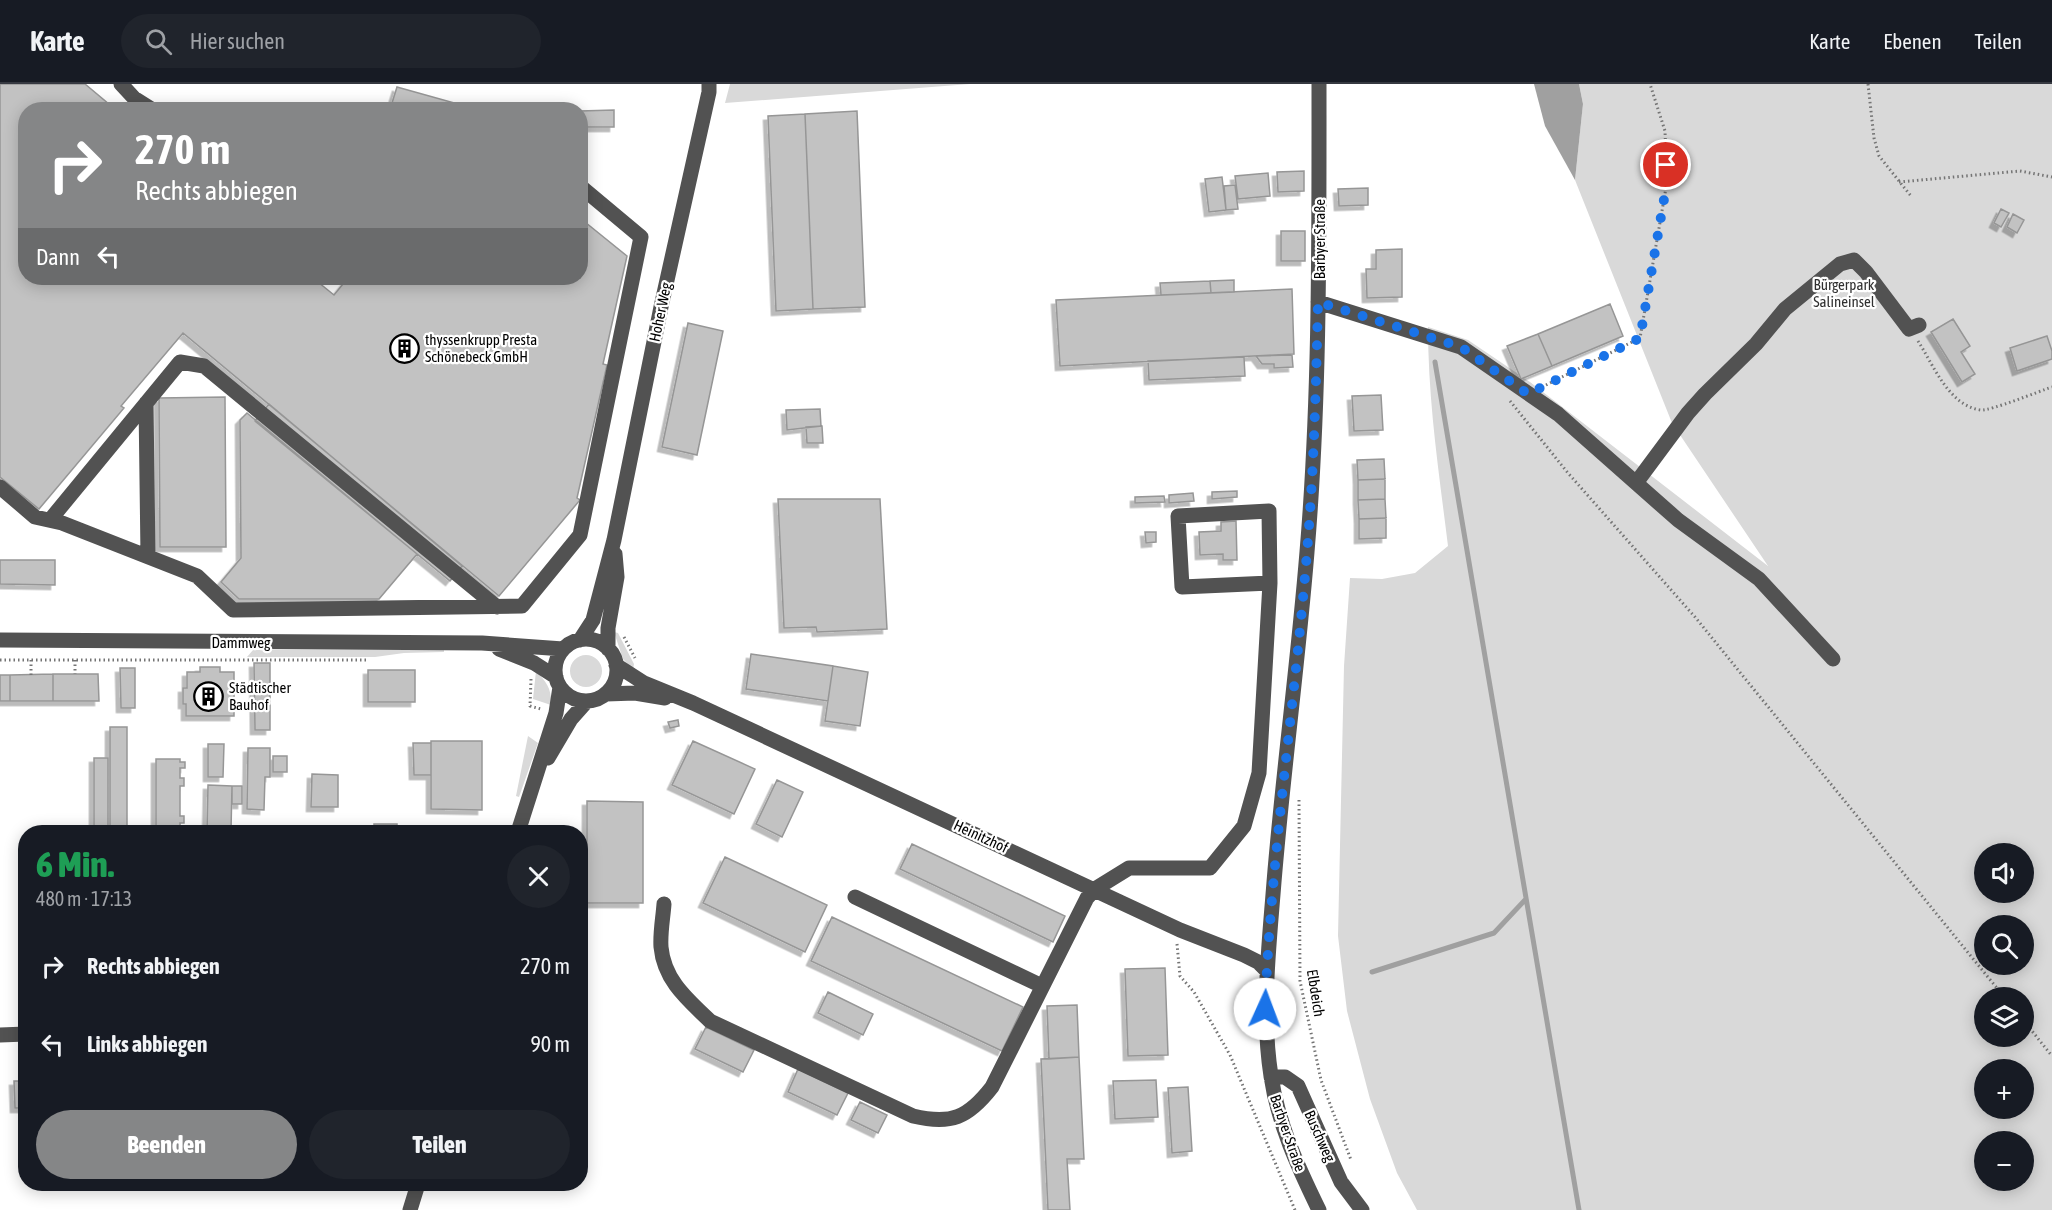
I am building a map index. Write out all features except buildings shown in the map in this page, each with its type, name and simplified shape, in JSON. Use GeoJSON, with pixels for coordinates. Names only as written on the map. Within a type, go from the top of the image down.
{"type":"FeatureCollection","features":[{"type":"Feature","properties":{"kind":"street"},"geometry":{"type":"LineString","coordinates":[[121,84],[140,102]]}},
{"type":"Feature","properties":{"kind":"street","name":"Hoher Weg"},"geometry":{"type":"LineString","coordinates":[[580,640],[593,620],[614,540],[709,84]]}},
{"type":"Feature","properties":{"kind":"street","name":"Barbyer Straße"},"geometry":{"type":"LineString","coordinates":[[1319,84],[1316,400],[1307,551],[1279,821],[1267,971],[1266,1042],[1277,1108],[1286,1135],[1319,1210]]}},
{"type":"Feature","properties":{"kind":"street"},"geometry":{"type":"LineString","coordinates":[[0,487],[35,517],[62,523],[197,576],[233,610],[522,606],[580,535],[641,237],[588,193]]}},
{"type":"Feature","properties":{"kind":"street"},"geometry":{"type":"LineString","coordinates":[[1636,483],[1705,393],[1756,344],[1785,309],[1840,264],[1854,261],[1914,327]]}},
{"type":"Feature","properties":{"kind":"street"},"geometry":{"type":"LineString","coordinates":[[1318,302],[1461,347],[1558,414],[1678,520],[1759,579],[1833,659]]}},
{"type":"Feature","properties":{"kind":"street"},"geometry":{"type":"LineString","coordinates":[[50,520],[180,362],[204,366],[497,607]]}},
{"type":"Feature","properties":{"kind":"street"},"geometry":{"type":"LineString","coordinates":[[146,403],[148,556]]}},
{"type":"Feature","properties":{"kind":"street"},"geometry":{"type":"LineString","coordinates":[[664,904],[661,946],[667,974],[710,1021],[913,1116],[934,1121],[958,1118],[978,1105],[992,1087],[1087,898],[1095,889],[1129,868],[1210,868],[1244,826],[1259,773],[1270,583],[1269,512],[1178,516],[1182,587],[1270,583]]}},
{"type":"Feature","properties":{"kind":"street","name":"Hoher Weg"},"geometry":{"type":"LineString","coordinates":[[608,649],[608,624],[617,577],[614,540]]}},
{"type":"Feature","properties":{"kind":"street","name":"Dammweg"},"geometry":{"type":"LineString","coordinates":[[0,640],[482,643],[563,649]]}},
{"type":"Feature","properties":{"kind":"street"},"geometry":{"type":"LineString","coordinates":[[520,825],[556,713],[558,682],[555,667],[558,658],[563,649],[580,640],[591,640],[608,649],[614,656],[615,681],[606,694],[597,699],[576,700],[567,695],[558,682]]}},
{"type":"Feature","properties":{"kind":"street","name":"Dammweg"},"geometry":{"type":"LineString","coordinates":[[482,643],[534,663],[558,682]]}},
{"type":"Feature","properties":{"kind":"street","name":"Heinitzhof"},"geometry":{"type":"LineString","coordinates":[[616,665],[635,678],[1180,930],[1244,955],[1258,962],[1267,971]]}},
{"type":"Feature","properties":{"kind":"street","name":"Heinitzhof"},"geometry":{"type":"LineString","coordinates":[[606,694],[635,693],[693,703]]}},
{"type":"Feature","properties":{"kind":"street"},"geometry":{"type":"LineString","coordinates":[[536,778],[571,718],[587,701]]}},
{"type":"Feature","properties":{"kind":"street"},"geometry":{"type":"LineString","coordinates":[[855,897],[1042,986]]}},
{"type":"Feature","properties":{"kind":"street"},"geometry":{"type":"LineString","coordinates":[[0,1035],[18,1034]]}},
{"type":"Feature","properties":{"kind":"street","name":"Buschweg"},"geometry":{"type":"LineString","coordinates":[[1271,1077],[1285,1077],[1298,1086],[1341,1182],[1362,1210]]}},
{"type":"Feature","properties":{"kind":"street"},"geometry":{"type":"LineString","coordinates":[[410,1210],[416,1191]]}},
{"type":"Feature","properties":{"kind":"path"},"geometry":{"type":"LineString","coordinates":[[1528,394],[1640,338],[1667,182],[1665,131],[1650,84]]}},
{"type":"Feature","properties":{"kind":"path"},"geometry":{"type":"LineString","coordinates":[[1868,84],[1874,138],[1879,156],[1911,196]]}},
{"type":"Feature","properties":{"kind":"path"},"geometry":{"type":"LineString","coordinates":[[1899,182],[2020,171],[2052,177]]}},
{"type":"Feature","properties":{"kind":"path"},"geometry":{"type":"LineString","coordinates":[[1914,327],[1948,390],[1958,402],[1983,411],[2052,387]]}},
{"type":"Feature","properties":{"kind":"path"},"geometry":{"type":"LineString","coordinates":[[1508,399],[1568,472],[1695,616],[1995,987]]}},
{"type":"Feature","properties":{"kind":"path"},"geometry":{"type":"LineString","coordinates":[[608,624],[620,628],[639,666],[635,678]]}},
{"type":"Feature","properties":{"kind":"path"},"geometry":{"type":"LineString","coordinates":[[0,660],[373,660]]}},
{"type":"Feature","properties":{"kind":"path"},"geometry":{"type":"LineString","coordinates":[[32,660],[32,675]]}},
{"type":"Feature","properties":{"kind":"path"},"geometry":{"type":"LineString","coordinates":[[75,660],[75,674]]}},
{"type":"Feature","properties":{"kind":"path"},"geometry":{"type":"LineString","coordinates":[[530,706],[531,674],[534,663]]}},
{"type":"Feature","properties":{"kind":"path","name":"Elbdeich"},"geometry":{"type":"LineString","coordinates":[[1299,800],[1300,981],[1321,1080],[1353,1167]]}},
{"type":"Feature","properties":{"kind":"path"},"geometry":{"type":"LineString","coordinates":[[1176,941],[1180,976],[1194,992],[1230,1055],[1295,1210]]}},
{"type":"Feature","properties":{"kind":"path"},"geometry":{"type":"LineString","coordinates":[[2034,1034],[2052,1056]]}},
{"type":"Feature","properties":{"kind":"green space"},"geometry":{"type":"Polygon","coordinates":[[[730,84],[970,84],[725,103],[730,84]]]}},
{"type":"Feature","properties":{"kind":"green space","name":"Bürgerpark Salineinsel"},"geometry":{"type":"Polygon","coordinates":[[[1579,84],[2052,84],[2052,1210],[1417,1210],[1397,1173],[1370,1099],[1347,1011],[1338,936],[1344,666],[1350,578],[1382,579],[1415,573],[1448,546],[1432,410],[1428,327],[1468,340],[1530,382],[1768,566],[1672,423],[1575,180],[1583,104],[1579,84]]]}},
{"type":"Feature","properties":{"kind":"green space"},"geometry":{"type":"Polygon","coordinates":[[[614,632],[618,633],[634,664],[633,670],[623,659],[614,632]]]}},
{"type":"Feature","properties":{"kind":"green space"},"geometry":{"type":"Polygon","coordinates":[[[253,650],[444,650],[444,652],[404,653],[375,657],[247,657],[253,650]]]}},
{"type":"Feature","properties":{"kind":"green space"},"geometry":{"type":"Polygon","coordinates":[[[586,655],[597,660],[602,671],[597,682],[586,687],[575,682],[570,671],[575,660],[586,655]]]}},
{"type":"Feature","properties":{"kind":"green space"},"geometry":{"type":"Polygon","coordinates":[[[536,671],[548,686],[551,705],[533,699],[536,671]]]}},
{"type":"Feature","properties":{"kind":"green space"},"geometry":{"type":"Polygon","coordinates":[[[528,736],[538,743],[519,797],[516,796],[528,736]]]}},
{"type":"Feature","properties":{"kind":"shaded area"},"geometry":{"type":"Polygon","coordinates":[[[1534,84],[1579,84],[1583,104],[1575,180],[1545,126],[1534,84]]]}},
{"type":"Feature","properties":{"kind":"waterway"},"geometry":{"type":"LineString","coordinates":[[1435,362],[1579,1210]]}},
{"type":"Feature","properties":{"kind":"waterway"},"geometry":{"type":"LineString","coordinates":[[1372,972],[1494,933],[1525,900]]}},
{"type":"Feature","properties":{"kind":"place","name":"thyssenkrupp Presta Schönebeck GmbH"},"geometry":{"type":"Point","coordinates":[404,348]}},
{"type":"Feature","properties":{"kind":"place","name":"Städtischer Bauhof"},"geometry":{"type":"Point","coordinates":[208,696]}},
{"type":"Feature","properties":{"kind":"route"},"geometry":{"type":"LineString","coordinates":[[1265,1009],[1279,821],[1307,551],[1316,400],[1318,302],[1461,347],[1528,394],[1640,338],[1667,182],[1666,165]]}}]}
